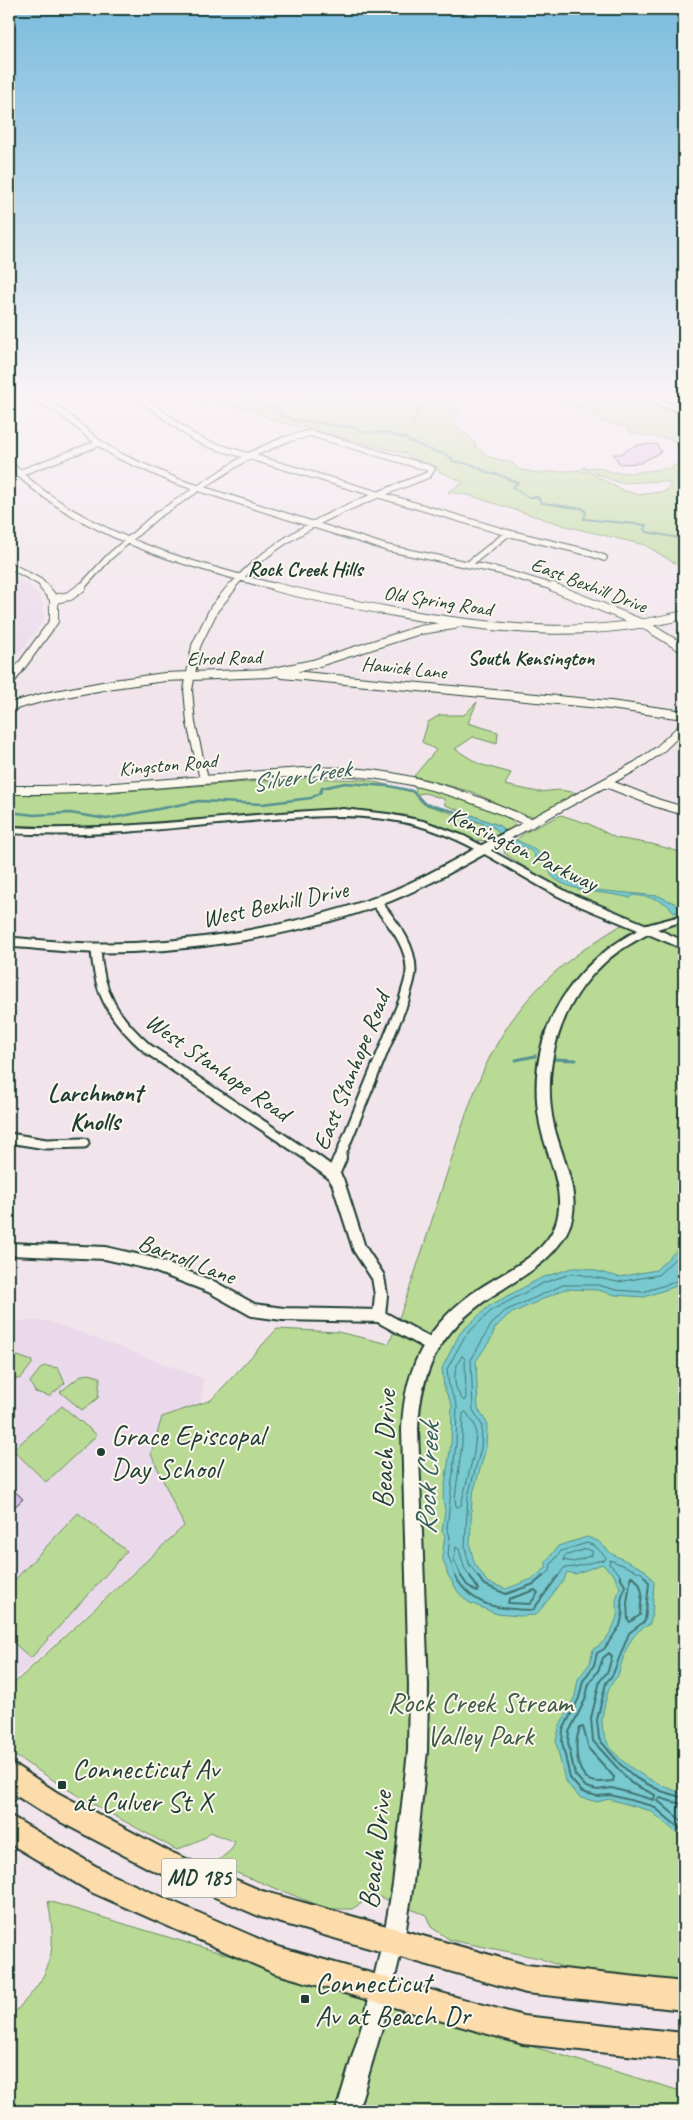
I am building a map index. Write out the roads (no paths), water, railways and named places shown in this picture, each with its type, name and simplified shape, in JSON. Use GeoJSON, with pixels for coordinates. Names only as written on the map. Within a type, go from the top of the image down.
{"type":"FeatureCollection","features":[{"type":"Feature","properties":{"kind":"main road","name":"MD 185"},"geometry":{"type":"LineString","coordinates":[[12,1784],[158,1860],[261,1904],[526,1979],[684,1996]]}},
{"type":"Feature","properties":{"kind":"main road","name":"MD 185"},"geometry":{"type":"LineString","coordinates":[[9,1828],[100,1883],[274,1959],[523,2030],[684,2047]]}},
{"type":"Feature","properties":{"kind":"street","name":"Old Spring Road"},"geometry":{"type":"LineString","coordinates":[[47,495],[64,507],[127,540],[238,578],[325,599],[468,624],[570,631],[645,625],[684,615]]}},
{"type":"Feature","properties":{"kind":"street"},"geometry":{"type":"LineString","coordinates":[[54,599],[70,596],[78,592],[127,540],[156,516],[189,495]]}},
{"type":"Feature","properties":{"kind":"street","name":"East Bexhill Drive"},"geometry":{"type":"LineString","coordinates":[[217,495],[387,548],[469,564],[543,583],[645,625],[684,649]]}},
{"type":"Feature","properties":{"kind":"street"},"geometry":{"type":"LineString","coordinates":[[204,779],[189,713],[190,676],[196,649],[207,622],[222,598],[238,578],[270,551],[311,524],[374,495]]}},
{"type":"Feature","properties":{"kind":"street"},"geometry":{"type":"LineString","coordinates":[[379,495],[508,533],[588,552],[604,558]]}},
{"type":"Feature","properties":{"kind":"street"},"geometry":{"type":"LineString","coordinates":[[469,564],[508,533]]}},
{"type":"Feature","properties":{"kind":"street"},"geometry":{"type":"LineString","coordinates":[[9,565],[40,582],[54,599],[54,620],[49,630],[9,683]]}},
{"type":"Feature","properties":{"kind":"street"},"geometry":{"type":"LineString","coordinates":[[420,630],[426,624],[421,617]]}},
{"type":"Feature","properties":{"kind":"street","name":"Elrod Road"},"geometry":{"type":"LineString","coordinates":[[9,707],[113,684],[190,676],[269,673],[321,662],[420,630],[468,624]]}},
{"type":"Feature","properties":{"kind":"street"},"geometry":{"type":"LineString","coordinates":[[321,662],[321,670],[327,677]]}},
{"type":"Feature","properties":{"kind":"street","name":"Hawick Lane"},"geometry":{"type":"LineString","coordinates":[[269,673],[610,705],[684,715]]}},
{"type":"Feature","properties":{"kind":"street","name":"Elrod Road"},"geometry":{"type":"LineString","coordinates":[[9,698],[25,702]]}},
{"type":"Feature","properties":{"kind":"street"},"geometry":{"type":"LineString","coordinates":[[531,823],[606,782],[659,750],[684,726]]}},
{"type":"Feature","properties":{"kind":"street","name":"Kingston Road"},"geometry":{"type":"LineString","coordinates":[[9,790],[66,791],[204,779],[330,772],[388,776],[447,789],[488,803],[531,823]]}},
{"type":"Feature","properties":{"kind":"street"},"geometry":{"type":"LineString","coordinates":[[606,782],[657,803],[684,811]]}},
{"type":"Feature","properties":{"kind":"street","name":"Kensington Parkway"},"geometry":{"type":"LineString","coordinates":[[9,830],[46,832],[104,831],[343,812],[388,817],[423,824],[460,838],[558,892],[684,946]]}},
{"type":"Feature","properties":{"kind":"street","name":"West Bexhill Drive"},"geometry":{"type":"LineString","coordinates":[[9,942],[96,948],[173,944],[245,934],[303,922],[376,902],[435,876],[484,851],[531,823]]}},
{"type":"Feature","properties":{"kind":"street","name":"East Stanhope Road"},"geometry":{"type":"LineString","coordinates":[[376,902],[402,937],[408,953],[410,970],[404,1000],[333,1174],[338,1182],[359,1248],[378,1277],[381,1295],[379,1316]]}},
{"type":"Feature","properties":{"kind":"street","name":"Beach Drive"},"geometry":{"type":"LineString","coordinates":[[347,2111],[382,1990],[400,1908],[419,1717],[412,1540],[411,1407],[416,1380],[430,1344],[457,1314],[482,1294],[538,1259],[556,1238],[564,1221],[566,1197],[546,1121],[542,1089],[548,1044],[564,1003],[594,966],[626,941],[645,930],[684,918]]}},
{"type":"Feature","properties":{"kind":"street","name":"West Stanhope Road"},"geometry":{"type":"LineString","coordinates":[[96,948],[96,965],[100,989],[116,1018],[132,1036],[148,1049],[333,1174]]}},
{"type":"Feature","properties":{"kind":"street"},"geometry":{"type":"LineString","coordinates":[[9,1138],[46,1144],[84,1143]]}},
{"type":"Feature","properties":{"kind":"street","name":"Barroll Lane"},"geometry":{"type":"LineString","coordinates":[[9,1249],[105,1253],[149,1263],[212,1287],[253,1310],[300,1315],[379,1316]]}},
{"type":"Feature","properties":{"kind":"street"},"geometry":{"type":"LineString","coordinates":[[379,1316],[430,1344]]}},
{"type":"Feature","properties":{"kind":"water"},"geometry":{"type":"Polygon","coordinates":[[[460,811],[498,825],[506,831],[500,835],[495,828],[455,813],[460,811]]]}},
{"type":"Feature","properties":{"kind":"water"},"geometry":{"type":"Polygon","coordinates":[[[516,840],[531,847],[545,858],[560,878],[595,890],[659,896],[674,903],[683,911],[674,913],[666,904],[651,898],[634,895],[630,898],[582,890],[563,884],[554,878],[546,866],[534,857],[535,855],[529,849],[510,843],[516,840]]]}},
{"type":"Feature","properties":{"kind":"water","name":"Rock Creek"},"geometry":{"type":"Polygon","coordinates":[[[684,1243],[684,1280],[674,1287],[644,1297],[615,1295],[597,1290],[565,1289],[508,1315],[495,1328],[491,1339],[476,1361],[478,1409],[487,1423],[486,1448],[472,1497],[470,1546],[474,1562],[487,1582],[506,1589],[532,1579],[546,1568],[546,1562],[558,1546],[587,1537],[598,1541],[612,1554],[645,1570],[654,1582],[652,1617],[649,1625],[637,1632],[629,1644],[617,1677],[608,1692],[602,1722],[604,1735],[620,1758],[645,1777],[684,1794],[684,1839],[651,1811],[609,1799],[597,1802],[579,1797],[565,1781],[556,1742],[559,1728],[575,1696],[578,1679],[590,1663],[593,1649],[610,1634],[615,1623],[618,1612],[616,1603],[620,1587],[614,1575],[602,1564],[575,1574],[567,1572],[564,1580],[536,1615],[519,1616],[497,1614],[468,1602],[458,1592],[448,1575],[442,1556],[445,1536],[442,1531],[445,1511],[443,1498],[451,1443],[452,1405],[444,1388],[442,1368],[460,1333],[489,1306],[541,1278],[572,1268],[585,1268],[619,1277],[656,1270],[684,1243]]]}},
{"type":"Feature","properties":{"kind":"waterway"},"geometry":{"type":"LineString","coordinates":[[525,495],[528,497],[538,497],[541,503],[582,508],[586,512],[584,519],[646,525],[644,529],[647,532],[679,538]]}},
{"type":"Feature","properties":{"kind":"waterway","name":"Silver Creek"},"geometry":{"type":"LineString","coordinates":[[9,812],[34,815],[70,813],[107,819],[199,801],[262,804],[311,798],[320,793],[322,788],[345,783],[389,786],[412,791],[425,804],[460,813]]}},
{"type":"Feature","properties":{"kind":"waterway"},"geometry":{"type":"LineString","coordinates":[[516,1060],[535,1056]]}},
{"type":"Feature","properties":{"kind":"waterway"},"geometry":{"type":"LineString","coordinates":[[553,1059],[576,1060]]}},
{"type":"Feature","properties":{"kind":"place","name":"Grace Episcopal Day School"},"geometry":{"type":"Point","coordinates":[101,1452]}},
{"type":"Feature","properties":{"kind":"place","name":"Connecticut Av at Culver St X"},"geometry":{"type":"Point","coordinates":[62,1785]}},
{"type":"Feature","properties":{"kind":"place","name":"Connecticut Av at Beach Dr"},"geometry":{"type":"Point","coordinates":[305,1999]}},
{"type":"Feature","properties":{"kind":"district","name":"Rock Creek Hills"},"geometry":{"type":"Point","coordinates":[305,569]}},
{"type":"Feature","properties":{"kind":"district","name":"South Kensington"},"geometry":{"type":"Point","coordinates":[531,658]}},
{"type":"Feature","properties":{"kind":"district","name":"Larchmont Knolls"},"geometry":{"type":"Point","coordinates":[95,1108]}},
{"type":"Feature","properties":{"kind":"park label","name":"Rock Creek Stream Valley Park"},"geometry":{"type":"Point","coordinates":[480,1719]}}]}
